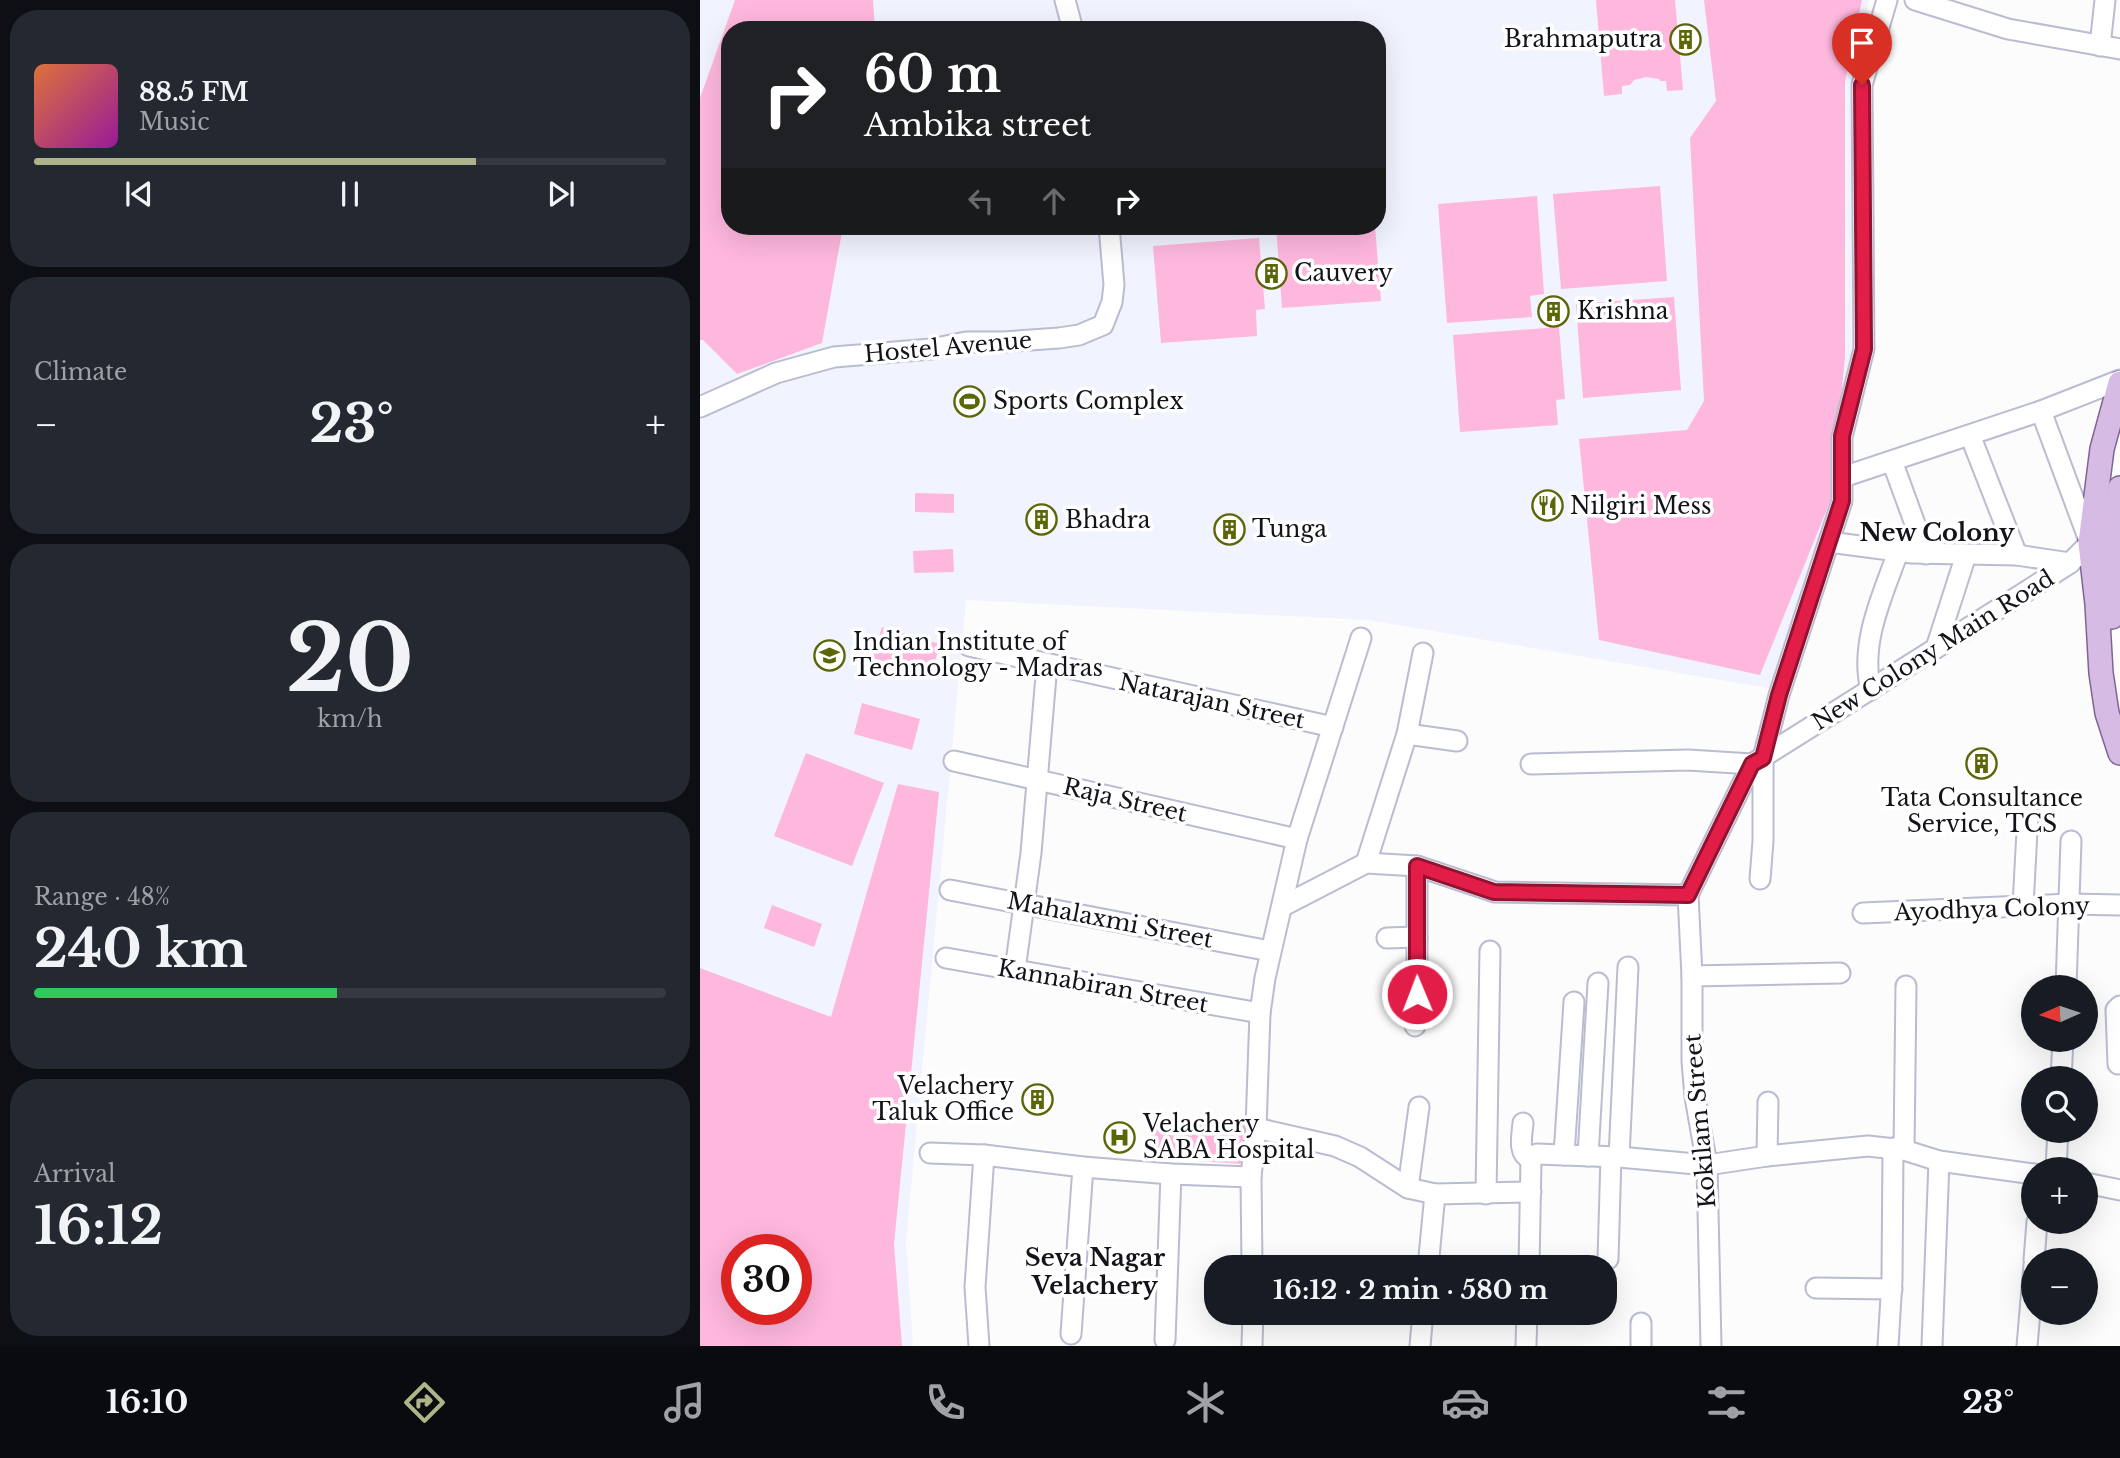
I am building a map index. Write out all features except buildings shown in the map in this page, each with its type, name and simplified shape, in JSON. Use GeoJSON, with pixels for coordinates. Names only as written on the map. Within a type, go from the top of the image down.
{"type":"FeatureCollection","features":[{"type":"Feature","properties":{"kind":"main road"},"geometry":{"type":"LineString","coordinates":[[2120,382],[2102,449],[2091,543],[2098,604],[2101,673],[2107,713],[2120,754]]}},
{"type":"Feature","properties":{"kind":"main road"},"geometry":{"type":"LineString","coordinates":[[2120,488],[2112,535],[2111,608],[2115,671],[2120,698]]}},
{"type":"Feature","properties":{"kind":"street"},"geometry":{"type":"LineString","coordinates":[[1065,0],[1071,21]]}},
{"type":"Feature","properties":{"kind":"street"},"geometry":{"type":"LineString","coordinates":[[1283,906],[1366,863],[1417,866],[1494,892],[1688,895],[1758,761],[1842,501],[1842,436],[1864,349],[1862,85],[1887,0]]}},
{"type":"Feature","properties":{"kind":"street"},"geometry":{"type":"LineString","coordinates":[[1915,0],[1975,9],[2008,29],[2120,49]]}},
{"type":"Feature","properties":{"kind":"street"},"geometry":{"type":"LineString","coordinates":[[2100,47],[2105,0]]}},
{"type":"Feature","properties":{"kind":"street","name":"Hostel Avenue"},"geometry":{"type":"LineString","coordinates":[[700,407],[776,373],[834,356],[931,349],[966,342],[1003,342],[1079,335],[1102,325],[1112,302],[1114,285],[1110,235]]}},
{"type":"Feature","properties":{"kind":"street"},"geometry":{"type":"LineString","coordinates":[[1843,477],[2120,382]]}},
{"type":"Feature","properties":{"kind":"street"},"geometry":{"type":"LineString","coordinates":[[2041,411],[2091,543]]}},
{"type":"Feature","properties":{"kind":"street"},"geometry":{"type":"LineString","coordinates":[[1970,435],[2017,555]]}},
{"type":"Feature","properties":{"kind":"street"},"geometry":{"type":"LineString","coordinates":[[1892,461],[1926,554]]}},
{"type":"Feature","properties":{"kind":"street"},"geometry":{"type":"LineString","coordinates":[[1829,542],[1898,552],[2017,555],[2070,563]]}},
{"type":"Feature","properties":{"kind":"street","name":"New Colony Main Road"},"geometry":{"type":"LineString","coordinates":[[1758,761],[2070,563],[2091,543]]}},
{"type":"Feature","properties":{"kind":"street"},"geometry":{"type":"LineString","coordinates":[[1871,690],[1867,674],[1868,651],[1898,552]]}},
{"type":"Feature","properties":{"kind":"street"},"geometry":{"type":"LineString","coordinates":[[1937,649],[1966,555]]}},
{"type":"Feature","properties":{"kind":"street"},"geometry":{"type":"LineString","coordinates":[[1252,1255],[1251,1177],[1256,1128],[1260,1013],[1270,951],[1297,839],[1361,638]]}},
{"type":"Feature","properties":{"kind":"street","name":"Natarajan Street"},"geometry":{"type":"LineString","coordinates":[[969,646],[1333,727]]}},
{"type":"Feature","properties":{"kind":"street"},"geometry":{"type":"LineString","coordinates":[[1366,863],[1407,734],[1423,653]]}},
{"type":"Feature","properties":{"kind":"street"},"geometry":{"type":"LineString","coordinates":[[1015,970],[1031,853],[1047,664]]}},
{"type":"Feature","properties":{"kind":"street"},"geometry":{"type":"LineString","coordinates":[[1407,734],[1457,741]]}},
{"type":"Feature","properties":{"kind":"street","name":"Raja Street"},"geometry":{"type":"LineString","coordinates":[[954,761],[1297,839]]}},
{"type":"Feature","properties":{"kind":"street"},"geometry":{"type":"LineString","coordinates":[[1531,764],[1758,761]]}},
{"type":"Feature","properties":{"kind":"street"},"geometry":{"type":"LineString","coordinates":[[1758,761],[1763,828],[1760,879]]}},
{"type":"Feature","properties":{"kind":"street"},"geometry":{"type":"LineString","coordinates":[[2023,906],[2028,813]]}},
{"type":"Feature","properties":{"kind":"street"},"geometry":{"type":"LineString","coordinates":[[2067,975],[2071,841]]}},
{"type":"Feature","properties":{"kind":"street"},"geometry":{"type":"LineString","coordinates":[[1415,1026],[1417,866]]}},
{"type":"Feature","properties":{"kind":"street","name":"Mahalaxmi Street"},"geometry":{"type":"LineString","coordinates":[[950,890],[1270,951]]}},
{"type":"Feature","properties":{"kind":"street","name":"Kokilam Street"},"geometry":{"type":"LineString","coordinates":[[1688,895],[1692,1061],[1695,1097],[1707,1166],[1711,1346]]}},
{"type":"Feature","properties":{"kind":"street","name":"Ayodhya Colony"},"geometry":{"type":"LineString","coordinates":[[1863,913],[2070,904],[2120,905]]}},
{"type":"Feature","properties":{"kind":"street"},"geometry":{"type":"LineString","coordinates":[[1387,938],[1417,937]]}},
{"type":"Feature","properties":{"kind":"street"},"geometry":{"type":"LineString","coordinates":[[1486,1194],[1490,951]]}},
{"type":"Feature","properties":{"kind":"street","name":"Kannabiran Street"},"geometry":{"type":"LineString","coordinates":[[946,958],[1260,1013]]}},
{"type":"Feature","properties":{"kind":"street"},"geometry":{"type":"LineString","coordinates":[[1608,1255],[1629,967]]}},
{"type":"Feature","properties":{"kind":"street"},"geometry":{"type":"LineString","coordinates":[[1692,976],[1840,973]]}},
{"type":"Feature","properties":{"kind":"street"},"geometry":{"type":"LineString","coordinates":[[1588,1156],[1598,984]]}},
{"type":"Feature","properties":{"kind":"street"},"geometry":{"type":"LineString","coordinates":[[1906,986],[1914,1153],[1932,1346]]}},
{"type":"Feature","properties":{"kind":"street"},"geometry":{"type":"LineString","coordinates":[[1564,1154],[1574,1002]]}},
{"type":"Feature","properties":{"kind":"street"},"geometry":{"type":"LineString","coordinates":[[2118,1064],[2116,1010],[2120,1006]]}},
{"type":"Feature","properties":{"kind":"street"},"geometry":{"type":"LineString","coordinates":[[1767,1156],[1768,1102]]}},
{"type":"Feature","properties":{"kind":"street"},"geometry":{"type":"LineString","coordinates":[[1408,1188],[1419,1107]]}},
{"type":"Feature","properties":{"kind":"street"},"geometry":{"type":"LineString","coordinates":[[1523,1123],[1522,1152],[1526,1158],[1531,1159]]}},
{"type":"Feature","properties":{"kind":"street"},"geometry":{"type":"LineString","coordinates":[[1256,1128],[1335,1146],[1360,1157],[1408,1188],[1435,1194],[1531,1192]]}},
{"type":"Feature","properties":{"kind":"street"},"geometry":{"type":"LineString","coordinates":[[1529,1255],[1531,1159],[1537,1154],[1615,1157],[1707,1166],[1767,1156],[1868,1146],[2021,1172]]}},
{"type":"Feature","properties":{"kind":"street"},"geometry":{"type":"LineString","coordinates":[[930,1153],[984,1155],[1171,1174],[1251,1177]]}},
{"type":"Feature","properties":{"kind":"street"},"geometry":{"type":"LineString","coordinates":[[1888,1346],[1892,1289],[1914,1153]]}},
{"type":"Feature","properties":{"kind":"street"},"geometry":{"type":"LineString","coordinates":[[979,1346],[975,1287],[984,1155]]}},
{"type":"Feature","properties":{"kind":"street"},"geometry":{"type":"LineString","coordinates":[[1071,1334],[1083,1167]]}},
{"type":"Feature","properties":{"kind":"street"},"geometry":{"type":"LineString","coordinates":[[1165,1340],[1171,1174]]}},
{"type":"Feature","properties":{"kind":"street"},"geometry":{"type":"LineString","coordinates":[[2098,1185],[2120,1190]]}},
{"type":"Feature","properties":{"kind":"street"},"geometry":{"type":"LineString","coordinates":[[1429,1255],[1435,1194]]}},
{"type":"Feature","properties":{"kind":"street"},"geometry":{"type":"LineString","coordinates":[[1816,1288],[1892,1289]]}},
{"type":"Feature","properties":{"kind":"street"},"geometry":{"type":"LineString","coordinates":[[1641,1324],[1641,1346]]}},
{"type":"Feature","properties":{"kind":"street"},"geometry":{"type":"LineString","coordinates":[[1252,1346],[1253,1325]]}},
{"type":"Feature","properties":{"kind":"street"},"geometry":{"type":"LineString","coordinates":[[1420,1346],[1422,1325]]}},
{"type":"Feature","properties":{"kind":"street"},"geometry":{"type":"LineString","coordinates":[[1526,1346],[1527,1325]]}},
{"type":"Feature","properties":{"kind":"street"},"geometry":{"type":"LineString","coordinates":[[2027,1346],[2029,1325]]}},
{"type":"Feature","properties":{"kind":"shaded area","name":"Indian Institute of Technology - Madras"},"geometry":{"type":"Polygon","coordinates":[[[700,0],[1869,0],[1854,72],[1855,347],[1848,480],[1774,689],[1368,620],[966,600],[906,1241],[913,1346],[700,1346],[700,0]]]}},
{"type":"Feature","properties":{"kind":"shaded area"},"geometry":{"type":"Polygon","coordinates":[[[735,0],[873,0],[874,21],[728,21],[735,0]]]}},
{"type":"Feature","properties":{"kind":"shaded area"},"geometry":{"type":"Polygon","coordinates":[[[1596,0],[1675,0],[1683,90],[1667,91],[1666,81],[1646,77],[1622,86],[1622,94],[1604,96],[1596,0]]]}},
{"type":"Feature","properties":{"kind":"shaded area"},"geometry":{"type":"Polygon","coordinates":[[[1704,0],[1862,0],[1845,82],[1845,357],[1831,499],[1760,675],[1599,640],[1579,439],[1687,430],[1704,401],[1690,138],[1716,101],[1704,0]]]}},
{"type":"Feature","properties":{"kind":"shaded area"},"geometry":{"type":"Polygon","coordinates":[[[721,39],[721,235],[841,235],[822,343],[737,374],[700,340],[700,98],[721,39]]]}},
{"type":"Feature","properties":{"kind":"shaded area"},"geometry":{"type":"Polygon","coordinates":[[[1660,186],[1667,281],[1561,289],[1553,194],[1660,186]]]}},
{"type":"Feature","properties":{"kind":"shaded area"},"geometry":{"type":"Polygon","coordinates":[[[1537,196],[1544,294],[1530,296],[1532,317],[1447,323],[1438,204],[1537,196]]]}},
{"type":"Feature","properties":{"kind":"shaded area"},"geometry":{"type":"Polygon","coordinates":[[[1277,235],[1376,235],[1381,301],[1282,308],[1277,235]]]}},
{"type":"Feature","properties":{"kind":"shaded area"},"geometry":{"type":"Polygon","coordinates":[[[1259,238],[1265,309],[1256,310],[1257,336],[1161,343],[1153,246],[1259,238]]]}},
{"type":"Feature","properties":{"kind":"shaded area"},"geometry":{"type":"Polygon","coordinates":[[[1674,297],[1681,390],[1583,398],[1576,304],[1674,297]]]}},
{"type":"Feature","properties":{"kind":"shaded area"},"geometry":{"type":"Polygon","coordinates":[[[1559,327],[1565,399],[1556,400],[1558,425],[1460,432],[1453,335],[1559,327]]]}},
{"type":"Feature","properties":{"kind":"shaded area"},"geometry":{"type":"Polygon","coordinates":[[[915,493],[954,494],[954,513],[915,512],[915,493]]]}},
{"type":"Feature","properties":{"kind":"shaded area"},"geometry":{"type":"Polygon","coordinates":[[[953,549],[954,572],[914,573],[913,551],[953,549]]]}},
{"type":"Feature","properties":{"kind":"shaded area"},"geometry":{"type":"Polygon","coordinates":[[[882,627],[940,644],[931,675],[873,658],[882,627]]]}},
{"type":"Feature","properties":{"kind":"shaded area"},"geometry":{"type":"Polygon","coordinates":[[[862,703],[920,719],[912,750],[854,734],[862,703]]]}},
{"type":"Feature","properties":{"kind":"shaded area"},"geometry":{"type":"Polygon","coordinates":[[[806,753],[884,783],[852,866],[774,836],[806,753]]]}},
{"type":"Feature","properties":{"kind":"shaded area"},"geometry":{"type":"Polygon","coordinates":[[[898,784],[939,792],[894,1244],[902,1346],[700,1346],[700,968],[831,1017],[898,784]]]}},
{"type":"Feature","properties":{"kind":"shaded area"},"geometry":{"type":"Polygon","coordinates":[[[772,905],[822,924],[814,947],[764,928],[772,905]]]}},
{"type":"Feature","properties":{"kind":"shaded area"},"geometry":{"type":"Polygon","coordinates":[[[1153,1115],[1248,1125],[1243,1164],[1150,1158],[1153,1115]]]}},
{"type":"Feature","properties":{"kind":"place","name":"Brahmaputra"},"geometry":{"type":"Point","coordinates":[1685,39]}},
{"type":"Feature","properties":{"kind":"place","name":"Cauvery"},"geometry":{"type":"Point","coordinates":[1271,273]}},
{"type":"Feature","properties":{"kind":"place","name":"Krishna"},"geometry":{"type":"Point","coordinates":[1554,311]}},
{"type":"Feature","properties":{"kind":"place","name":"Sports Complex"},"geometry":{"type":"Point","coordinates":[970,401]}},
{"type":"Feature","properties":{"kind":"place","name":"Nilgiri Mess"},"geometry":{"type":"Point","coordinates":[1547,506]}},
{"type":"Feature","properties":{"kind":"place","name":"Bhadra"},"geometry":{"type":"Point","coordinates":[1042,520]}},
{"type":"Feature","properties":{"kind":"place","name":"Tunga"},"geometry":{"type":"Point","coordinates":[1229,529]}},
{"type":"Feature","properties":{"kind":"place","name":"Indian Institute of Technology - Madras"},"geometry":{"type":"Point","coordinates":[830,655]}},
{"type":"Feature","properties":{"kind":"place","name":"Tata Consultance Service, TCS"},"geometry":{"type":"Point","coordinates":[1982,764]}},
{"type":"Feature","properties":{"kind":"place","name":"Velachery Taluk Office"},"geometry":{"type":"Point","coordinates":[1037,1099]}},
{"type":"Feature","properties":{"kind":"place","name":"Velachery SABA Hospital"},"geometry":{"type":"Point","coordinates":[1120,1137]}},
{"type":"Feature","properties":{"kind":"district","name":"New Colony"},"geometry":{"type":"Point","coordinates":[1937,533]}},
{"type":"Feature","properties":{"kind":"district","name":"Seva Nagar Velachery"},"geometry":{"type":"Point","coordinates":[1095,1272]}},
{"type":"Feature","properties":{"kind":"route"},"geometry":{"type":"LineString","coordinates":[[1417,994],[1417,866],[1494,892],[1688,895],[1752,764],[1763,758],[1779,695],[1842,501],[1842,436],[1864,349],[1862,85]]}}]}
